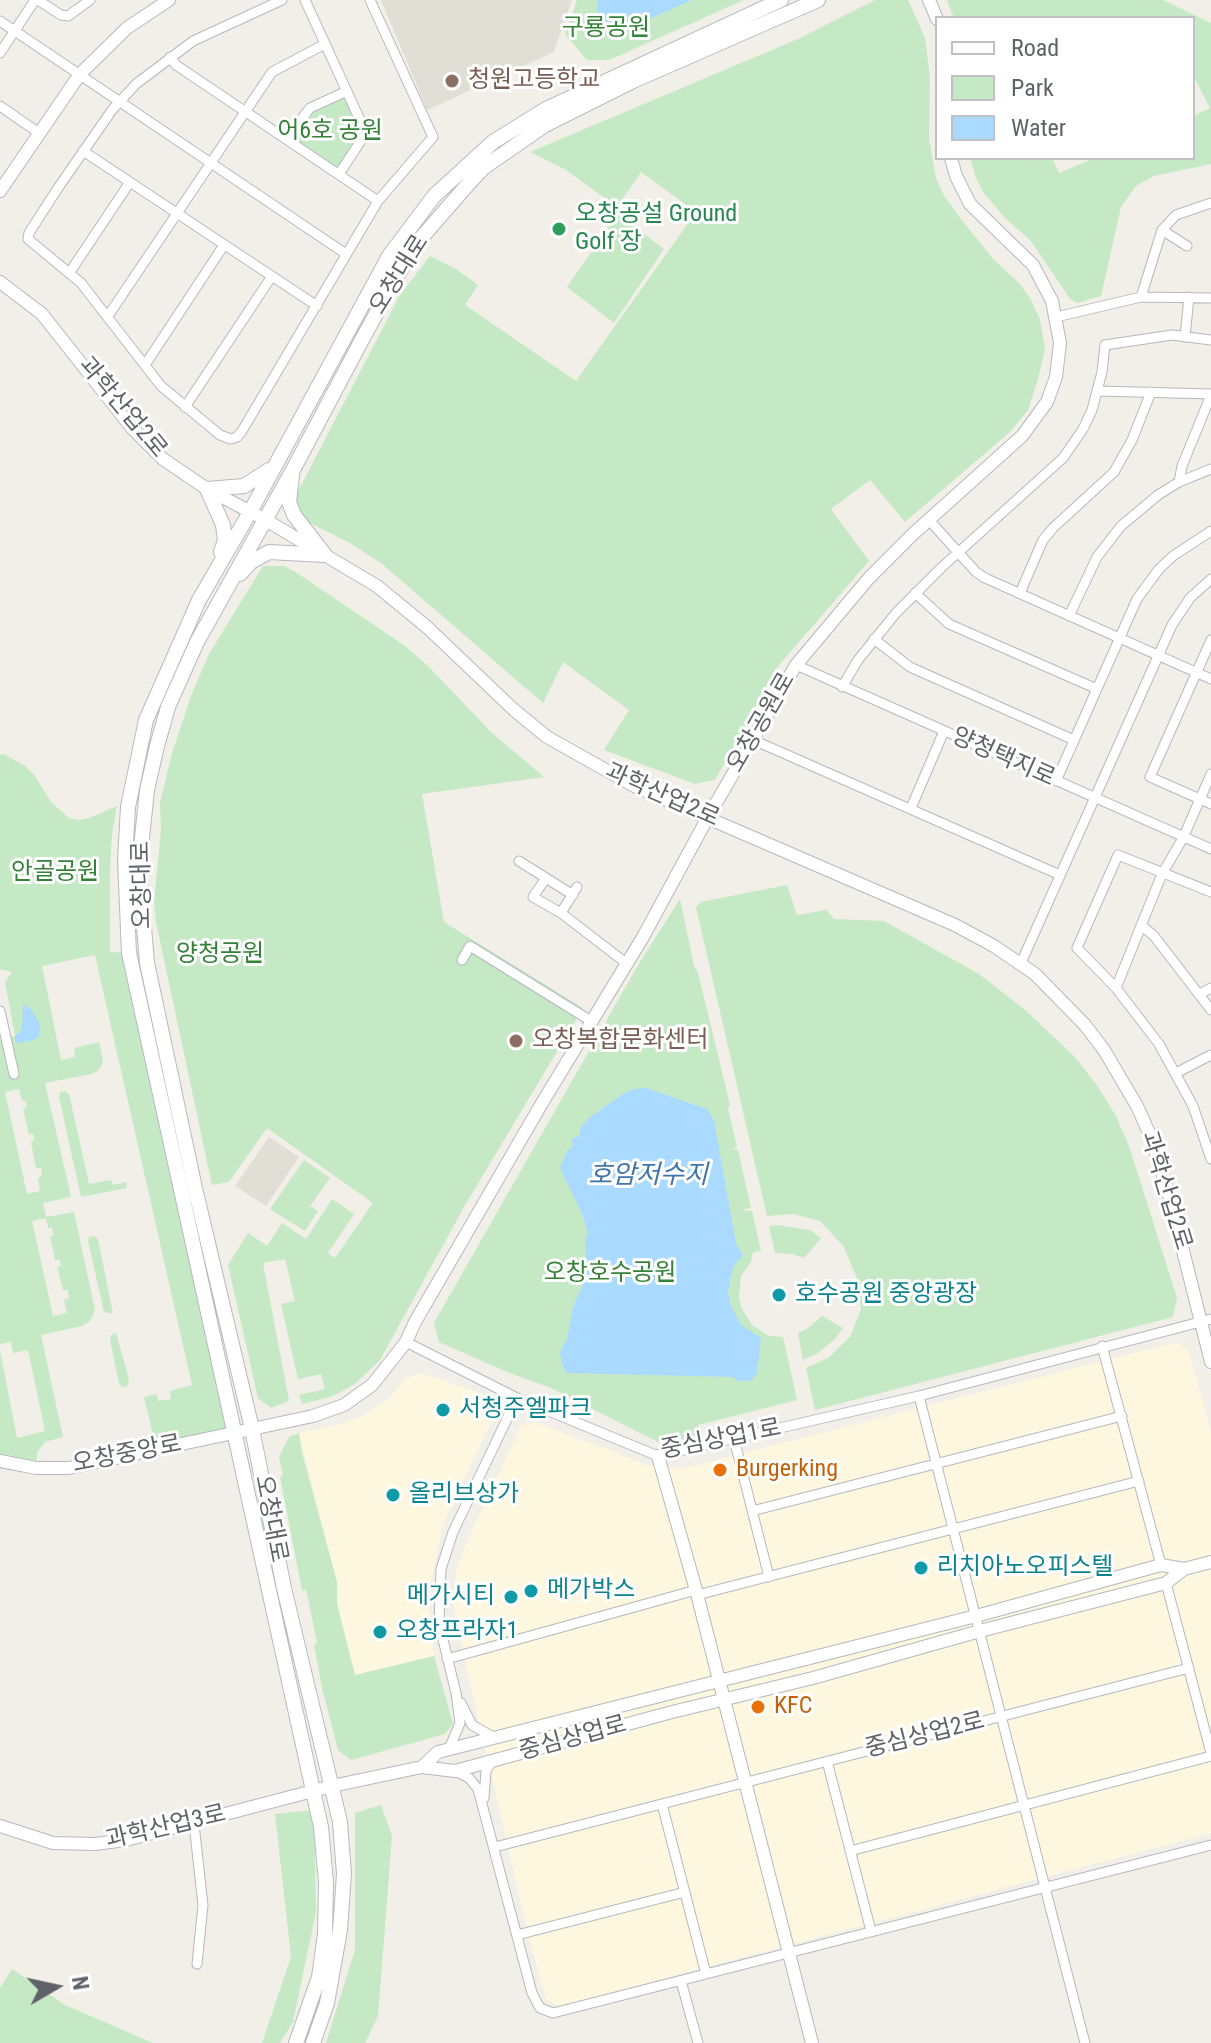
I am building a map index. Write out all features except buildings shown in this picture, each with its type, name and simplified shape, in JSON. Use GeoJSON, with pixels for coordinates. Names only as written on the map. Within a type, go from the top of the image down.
{"type":"FeatureCollection","features":[{"type":"Feature","properties":{"kind":"main road","name":"오창대로"},"geometry":{"type":"LineString","coordinates":[[296,2043],[319,1977],[325,1934],[326,1882],[321,1827],[129,953],[125,860],[128,807],[146,720],[199,600],[389,256],[434,196],[493,142],[546,109],[781,0]]}},
{"type":"Feature","properties":{"kind":"main road","name":"오창대로"},"geometry":{"type":"LineString","coordinates":[[313,2043],[334,1970],[343,1901],[340,1822],[284,1588],[252,1429],[147,963],[140,886],[142,831],[157,746],[180,678],[400,271],[422,237],[483,168],[545,125],[633,81],[818,0]]}},
{"type":"Feature","properties":{"kind":"main road"},"geometry":{"type":"LineString","coordinates":[[217,568],[225,540],[223,525],[207,489],[244,486],[277,462]]}},
{"type":"Feature","properties":{"kind":"main road"},"geometry":{"type":"LineString","coordinates":[[294,468],[289,502],[294,515],[325,555]]}},
{"type":"Feature","properties":{"kind":"main road"},"geometry":{"type":"LineString","coordinates":[[224,592],[251,562],[269,552],[325,555]]}},
{"type":"Feature","properties":{"kind":"street"},"geometry":{"type":"LineString","coordinates":[[0,53],[37,0],[68,16],[90,0]]}},
{"type":"Feature","properties":{"kind":"street"},"geometry":{"type":"LineString","coordinates":[[0,189],[80,74],[127,28],[169,0]]}},
{"type":"Feature","properties":{"kind":"street"},"geometry":{"type":"LineString","coordinates":[[282,0],[193,41],[120,101],[83,151],[28,239],[70,272],[161,386],[220,435],[231,439],[237,437],[378,201],[433,137],[370,0]]}},
{"type":"Feature","properties":{"kind":"street"},"geometry":{"type":"LineString","coordinates":[[305,0],[366,133],[339,174]]}},
{"type":"Feature","properties":{"kind":"street"},"geometry":{"type":"LineString","coordinates":[[0,21],[346,254]]}},
{"type":"Feature","properties":{"kind":"street"},"geometry":{"type":"LineString","coordinates":[[108,316],[272,72],[325,44]]}},
{"type":"Feature","properties":{"kind":"street"},"geometry":{"type":"LineString","coordinates":[[170,57],[176,65],[378,201]]}},
{"type":"Feature","properties":{"kind":"street"},"geometry":{"type":"LineString","coordinates":[[286,139],[310,108],[347,91]]}},
{"type":"Feature","properties":{"kind":"street"},"geometry":{"type":"LineString","coordinates":[[0,106],[39,133]]}},
{"type":"Feature","properties":{"kind":"street"},"geometry":{"type":"LineString","coordinates":[[83,151],[317,306]]}},
{"type":"Feature","properties":{"kind":"street","name":"오창공원로"},"geometry":{"type":"LineString","coordinates":[[252,1429],[313,1416],[344,1405],[372,1385],[406,1342],[591,1021],[643,937],[751,739],[796,665],[850,598],[929,520],[1022,436],[1040,414],[1056,377],[1060,343],[1052,301],[1033,265],[970,204],[952,160]]}},
{"type":"Feature","properties":{"kind":"street"},"geometry":{"type":"LineString","coordinates":[[70,272],[130,182]]}},
{"type":"Feature","properties":{"kind":"street"},"geometry":{"type":"LineString","coordinates":[[1141,297],[1162,230],[1176,215],[1211,203]]}},
{"type":"Feature","properties":{"kind":"street"},"geometry":{"type":"LineString","coordinates":[[1162,230],[1187,246]]}},
{"type":"Feature","properties":{"kind":"street"},"geometry":{"type":"LineString","coordinates":[[145,365],[224,245]]}},
{"type":"Feature","properties":{"kind":"street"},"geometry":{"type":"LineString","coordinates":[[185,407],[272,276]]}},
{"type":"Feature","properties":{"kind":"street","name":"과학산업2로"},"geometry":{"type":"LineString","coordinates":[[0,282],[42,314],[58,331],[147,445],[207,489],[377,586],[428,628],[547,737],[636,787],[955,925],[1021,963],[1055,993],[1104,1050],[1150,1135],[1206,1321],[1211,1362]]}},
{"type":"Feature","properties":{"kind":"street"},"geometry":{"type":"LineString","coordinates":[[1056,317],[1141,297],[1211,298]]}},
{"type":"Feature","properties":{"kind":"street"},"geometry":{"type":"LineString","coordinates":[[1185,337],[1189,297]]}},
{"type":"Feature","properties":{"kind":"street"},"geometry":{"type":"LineString","coordinates":[[842,687],[874,639],[915,593],[1063,458],[1083,429],[1099,391],[1105,345],[1153,337],[1211,340]]}},
{"type":"Feature","properties":{"kind":"street"},"geometry":{"type":"LineString","coordinates":[[1099,391],[1211,394],[1182,466],[1179,482]]}},
{"type":"Feature","properties":{"kind":"street"},"geometry":{"type":"LineString","coordinates":[[1020,593],[1043,540],[1114,472],[1137,431],[1151,392]]}},
{"type":"Feature","properties":{"kind":"street"},"geometry":{"type":"LineString","coordinates":[[1069,616],[1097,557],[1121,526],[1158,495],[1179,482],[1211,469]]}},
{"type":"Feature","properties":{"kind":"street"},"geometry":{"type":"LineString","coordinates":[[929,520],[985,578],[1211,679]]}},
{"type":"Feature","properties":{"kind":"street"},"geometry":{"type":"LineString","coordinates":[[1056,781],[1137,599],[1159,569],[1189,544],[1211,531]]}},
{"type":"Feature","properties":{"kind":"street"},"geometry":{"type":"LineString","coordinates":[[1021,963],[1180,611],[1211,579]]}},
{"type":"Feature","properties":{"kind":"street"},"geometry":{"type":"LineString","coordinates":[[915,593],[949,624],[1097,689]]}},
{"type":"Feature","properties":{"kind":"street"},"geometry":{"type":"LineString","coordinates":[[874,639],[910,667],[1074,740]]}},
{"type":"Feature","properties":{"kind":"street"},"geometry":{"type":"LineString","coordinates":[[1211,640],[1150,777],[1211,804]]}},
{"type":"Feature","properties":{"kind":"street","name":"양청택지로"},"geometry":{"type":"LineString","coordinates":[[796,665],[1211,849]]}},
{"type":"Feature","properties":{"kind":"street"},"geometry":{"type":"LineString","coordinates":[[911,808],[944,731]]}},
{"type":"Feature","properties":{"kind":"street"},"geometry":{"type":"LineString","coordinates":[[751,739],[1060,875]]}},
{"type":"Feature","properties":{"kind":"street"},"geometry":{"type":"LineString","coordinates":[[1116,988],[1162,874],[1183,838],[1211,774]]}},
{"type":"Feature","properties":{"kind":"street"},"geometry":{"type":"LineString","coordinates":[[1211,892],[1118,855],[1077,948],[1116,988],[1151,1033],[1193,1106],[1211,1159]]}},
{"type":"Feature","properties":{"kind":"street"},"geometry":{"type":"LineString","coordinates":[[519,861],[575,891],[561,913]]}},
{"type":"Feature","properties":{"kind":"street"},"geometry":{"type":"LineString","coordinates":[[546,878],[533,897],[561,913],[626,963]]}},
{"type":"Feature","properties":{"kind":"street"},"geometry":{"type":"LineString","coordinates":[[1141,925],[1154,936],[1211,1010]]}},
{"type":"Feature","properties":{"kind":"street"},"geometry":{"type":"LineString","coordinates":[[462,960],[470,946],[591,1021]]}},
{"type":"Feature","properties":{"kind":"street"},"geometry":{"type":"LineString","coordinates":[[1200,994],[1211,988]]}},
{"type":"Feature","properties":{"kind":"street"},"geometry":{"type":"LineString","coordinates":[[0,1011],[14,1074]]}},
{"type":"Feature","properties":{"kind":"street"},"geometry":{"type":"LineString","coordinates":[[1176,1073],[1211,1055]]}},
{"type":"Feature","properties":{"kind":"street","name":"중심상업1로"},"geometry":{"type":"LineString","coordinates":[[517,1398],[658,1456],[919,1396],[1206,1321]]}},
{"type":"Feature","properties":{"kind":"street"},"geometry":{"type":"LineString","coordinates":[[406,1342],[517,1398],[453,1532],[441,1569],[439,1623],[460,1723],[449,1750]]}},
{"type":"Feature","properties":{"kind":"street"},"geometry":{"type":"LineString","coordinates":[[1102,1346],[1161,1565]]}},
{"type":"Feature","properties":{"kind":"street"},"geometry":{"type":"LineString","coordinates":[[919,1396],[1085,2043]]}},
{"type":"Feature","properties":{"kind":"street"},"geometry":{"type":"LineString","coordinates":[[752,1511],[1122,1416]]}},
{"type":"Feature","properties":{"kind":"street","name":"오창중앙로"},"geometry":{"type":"LineString","coordinates":[[0,1461],[36,1468],[69,1468],[252,1429]]}},
{"type":"Feature","properties":{"kind":"street"},"geometry":{"type":"LineString","coordinates":[[734,1439],[769,1577]]}},
{"type":"Feature","properties":{"kind":"street"},"geometry":{"type":"LineString","coordinates":[[658,1456],[697,1593],[812,2043]]}},
{"type":"Feature","properties":{"kind":"street"},"geometry":{"type":"LineString","coordinates":[[447,1659],[1139,1481]]}},
{"type":"Feature","properties":{"kind":"street","name":"중심상업로"},"geometry":{"type":"LineString","coordinates":[[332,1786],[422,1767],[455,1771],[1166,1583],[1184,1569],[1211,1562]]}},
{"type":"Feature","properties":{"kind":"street","name":"중심상업로"},"geometry":{"type":"LineString","coordinates":[[422,1767],[438,1752],[976,1616],[1161,1565],[1184,1569]]}},
{"type":"Feature","properties":{"kind":"street"},"geometry":{"type":"LineString","coordinates":[[850,1851],[1211,1755],[1166,1583]]}},
{"type":"Feature","properties":{"kind":"street","name":"중심상업2로"},"geometry":{"type":"LineString","coordinates":[[495,1847],[1189,1668]]}},
{"type":"Feature","properties":{"kind":"street"},"geometry":{"type":"LineString","coordinates":[[456,1693],[472,1725],[495,1738]]}},
{"type":"Feature","properties":{"kind":"street"},"geometry":{"type":"LineString","coordinates":[[484,1805],[486,1771],[492,1761]]}},
{"type":"Feature","properties":{"kind":"street"},"geometry":{"type":"LineString","coordinates":[[827,1761],[871,1931]]}},
{"type":"Feature","properties":{"kind":"street"},"geometry":{"type":"LineString","coordinates":[[455,1771],[469,1778],[478,1789],[536,2002],[547,2011],[560,2012],[1211,1845]]}},
{"type":"Feature","properties":{"kind":"street","name":"과학산업3로"},"geometry":{"type":"LineString","coordinates":[[0,1826],[42,1841],[76,1844],[126,1840],[332,1786]]}},
{"type":"Feature","properties":{"kind":"street"},"geometry":{"type":"LineString","coordinates":[[662,1804],[706,1974]]}},
{"type":"Feature","properties":{"kind":"street"},"geometry":{"type":"LineString","coordinates":[[194,1824],[203,1905],[197,1964]]}},
{"type":"Feature","properties":{"kind":"street"},"geometry":{"type":"LineString","coordinates":[[517,1935],[685,1892]]}},
{"type":"Feature","properties":{"kind":"street"},"geometry":{"type":"LineString","coordinates":[[681,1981],[698,2043]]}},
{"type":"Feature","properties":{"kind":"shaded area","name":"청원고등학교"},"geometry":{"type":"Polygon","coordinates":[[[381,0],[572,0],[554,52],[427,110],[381,0]]]}},
{"type":"Feature","properties":{"kind":"shaded area"},"geometry":{"type":"Polygon","coordinates":[[[269,1137],[299,1157],[266,1206],[235,1186],[269,1137]]]}},
{"type":"Feature","properties":{"kind":"shaded area"},"geometry":{"type":"Polygon","coordinates":[[[1177,1342],[1189,1351],[1211,1433],[1211,1833],[559,2006],[546,1999],[455,1618],[457,1566],[521,1426],[535,1422],[647,1465],[681,1469],[1177,1342]]]}},
{"type":"Feature","properties":{"kind":"shaded area"},"geometry":{"type":"Polygon","coordinates":[[[421,1373],[486,1395],[493,1417],[442,1527],[428,1597],[434,1656],[355,1675],[337,1604],[337,1582],[299,1433],[362,1416],[388,1400],[405,1379],[421,1373]]]}},
{"type":"Feature","properties":{"kind":"green space","name":"구룡공원"},"geometry":{"type":"Polygon","coordinates":[[[577,0],[744,0],[609,60],[587,60],[565,34],[577,0]]]}},
{"type":"Feature","properties":{"kind":"green space"},"geometry":{"type":"Polygon","coordinates":[[[875,0],[908,0],[925,38],[930,77],[929,139],[936,178],[944,196],[961,219],[1031,300],[1040,320],[1045,349],[1028,410],[1010,432],[905,522],[870,480],[831,509],[869,561],[779,665],[715,780],[695,784],[604,750],[629,710],[563,662],[543,703],[381,563],[302,519],[294,499],[400,295],[430,256],[478,285],[465,305],[576,381],[696,212],[641,172],[617,207],[566,170],[530,152],[798,39],[875,0]]]}},
{"type":"Feature","properties":{"kind":"green space"},"geometry":{"type":"Polygon","coordinates":[[[947,0],[1163,0],[1211,23],[1211,164],[1154,176],[1136,186],[1121,207],[1101,296],[1077,303],[1070,299],[1031,241],[1004,217],[983,192],[971,160],[1053,160],[1059,173],[1090,160],[1195,160],[1195,115],[1210,108],[1195,79],[1195,16],[953,16],[947,0]]]}},
{"type":"Feature","properties":{"kind":"green space","name":"어6호 공원"},"geometry":{"type":"Polygon","coordinates":[[[347,91],[366,133],[339,174],[286,139],[303,114],[347,91]]]}},
{"type":"Feature","properties":{"kind":"green space"},"geometry":{"type":"Polygon","coordinates":[[[618,214],[664,249],[614,323],[567,287],[618,214]]]}},
{"type":"Feature","properties":{"kind":"green space","name":"양청공원"},"geometry":{"type":"Polygon","coordinates":[[[263,566],[284,566],[297,573],[405,646],[491,732],[544,777],[422,794],[444,922],[583,1008],[464,1207],[380,1360],[355,1384],[333,1396],[302,1404],[299,1395],[325,1389],[321,1374],[298,1379],[281,1304],[295,1301],[285,1259],[263,1263],[289,1401],[271,1408],[258,1398],[228,1265],[248,1233],[267,1246],[282,1223],[306,1239],[332,1199],[354,1214],[328,1253],[335,1258],[373,1203],[267,1128],[229,1182],[212,1185],[154,902],[161,830],[160,803],[172,753],[209,654],[263,566]]]}},
{"type":"Feature","properties":{"kind":"green space","name":"안골공원"},"geometry":{"type":"Polygon","coordinates":[[[4,754],[25,766],[51,802],[69,818],[89,818],[117,806],[110,871],[110,952],[129,953],[236,1433],[157,1451],[144,1397],[157,1394],[158,1401],[171,1399],[170,1391],[192,1385],[95,955],[42,966],[61,1060],[75,1057],[74,1048],[99,1042],[103,1062],[98,1071],[91,1074],[45,1083],[71,1197],[43,1203],[46,1217],[74,1212],[95,1310],[90,1321],[82,1326],[41,1335],[63,1437],[45,1442],[37,1453],[36,1468],[0,1461],[0,1350],[17,1438],[45,1431],[28,1350],[13,1353],[11,1342],[0,1344],[0,1040],[15,1036],[5,982],[12,972],[0,969],[0,755],[4,754]],[[19,1089],[5,1092],[27,1194],[40,1191],[38,1178],[42,1176],[41,1168],[36,1168],[31,1142],[34,1140],[33,1134],[29,1134],[23,1108],[27,1107],[19,1089]],[[46,1218],[32,1221],[53,1316],[67,1313],[64,1300],[69,1298],[68,1290],[63,1290],[57,1267],[61,1266],[60,1260],[55,1260],[50,1236],[54,1235],[52,1228],[48,1228],[46,1218]]]}},
{"type":"Feature","properties":{"kind":"green space"},"geometry":{"type":"Polygon","coordinates":[[[787,885],[797,915],[826,910],[834,919],[884,921],[979,974],[1024,1009],[1073,1055],[1116,1116],[1130,1149],[1177,1298],[1173,1317],[815,1410],[806,1368],[828,1358],[850,1337],[861,1309],[858,1281],[844,1247],[820,1221],[793,1214],[767,1216],[696,907],[701,902],[787,885]]]}},
{"type":"Feature","properties":{"kind":"green space","name":"오창호수공원"},"geometry":{"type":"Polygon","coordinates":[[[680,899],[730,1105],[728,1108],[737,1147],[732,1149],[738,1150],[751,1208],[740,1210],[752,1211],[761,1251],[753,1252],[751,1262],[741,1276],[741,1307],[752,1325],[769,1336],[783,1337],[797,1400],[698,1425],[700,1440],[666,1446],[551,1388],[439,1342],[434,1323],[637,967],[680,899]]]}},
{"type":"Feature","properties":{"kind":"green space"},"geometry":{"type":"Polygon","coordinates":[[[60,1092],[69,1094],[89,1184],[111,1180],[113,1185],[126,1182],[127,1188],[81,1197],[59,1097],[60,1092]]]}},
{"type":"Feature","properties":{"kind":"green space"},"geometry":{"type":"Polygon","coordinates":[[[304,1160],[330,1178],[310,1206],[318,1211],[305,1231],[270,1209],[304,1160]]]}},
{"type":"Feature","properties":{"kind":"green space"},"geometry":{"type":"Polygon","coordinates":[[[769,1226],[810,1230],[821,1238],[804,1258],[775,1253],[769,1226]]]}},
{"type":"Feature","properties":{"kind":"green space"},"geometry":{"type":"Polygon","coordinates":[[[95,1236],[113,1314],[104,1312],[88,1241],[89,1237],[95,1236]]]}},
{"type":"Feature","properties":{"kind":"green space"},"geometry":{"type":"Polygon","coordinates":[[[822,1316],[843,1328],[818,1353],[803,1360],[798,1333],[822,1316]]]}},
{"type":"Feature","properties":{"kind":"green space"},"geometry":{"type":"Polygon","coordinates":[[[116,1333],[129,1379],[127,1386],[122,1387],[110,1340],[111,1335],[116,1333]]]}},
{"type":"Feature","properties":{"kind":"green space"},"geometry":{"type":"Polygon","coordinates":[[[299,1433],[337,1582],[337,1604],[355,1675],[434,1656],[453,1724],[445,1734],[351,1760],[338,1750],[322,1688],[314,1645],[317,1642],[306,1589],[302,1590],[280,1477],[283,1476],[279,1457],[289,1437],[299,1433]]]}},
{"type":"Feature","properties":{"kind":"green space"},"geometry":{"type":"Polygon","coordinates":[[[381,1805],[392,1836],[378,2016],[365,2043],[326,2043],[355,1950],[355,1813],[381,1805]]]}},
{"type":"Feature","properties":{"kind":"green space"},"geometry":{"type":"Polygon","coordinates":[[[314,1810],[316,1912],[293,2022],[280,2043],[262,2043],[291,1957],[275,1814],[314,1810]]]}},
{"type":"Feature","properties":{"kind":"green space"},"geometry":{"type":"Polygon","coordinates":[[[12,1969],[65,2005],[153,2043],[0,2043],[0,1988],[12,1969]]]}},
{"type":"Feature","properties":{"kind":"water"},"geometry":{"type":"Polygon","coordinates":[[[597,0],[692,0],[621,29],[606,22],[597,11],[597,0]]]}},
{"type":"Feature","properties":{"kind":"water"},"geometry":{"type":"Polygon","coordinates":[[[23,1004],[31,1009],[40,1024],[39,1036],[16,1043],[15,1036],[22,1030],[23,1004]]]}},
{"type":"Feature","properties":{"kind":"water","name":"호암저수지"},"geometry":{"type":"Polygon","coordinates":[[[646,1088],[707,1109],[714,1120],[736,1244],[743,1255],[734,1266],[730,1279],[730,1304],[741,1325],[761,1338],[757,1373],[751,1381],[737,1381],[733,1377],[566,1373],[562,1363],[560,1352],[567,1339],[573,1307],[586,1277],[585,1240],[588,1233],[560,1168],[567,1151],[573,1146],[572,1139],[579,1136],[581,1127],[589,1118],[621,1095],[646,1088]]]}},
{"type":"Feature","properties":{"kind":"place","name":"청원고등학교"},"geometry":{"type":"Point","coordinates":[452,81]}},
{"type":"Feature","properties":{"kind":"place","name":"오창공설 Ground Golf 장"},"geometry":{"type":"Point","coordinates":[559,229]}},
{"type":"Feature","properties":{"kind":"place","name":"오창복합문화센터"},"geometry":{"type":"Point","coordinates":[516,1041]}},
{"type":"Feature","properties":{"kind":"place","name":"호수공원 중앙광장"},"geometry":{"type":"Point","coordinates":[779,1295]}},
{"type":"Feature","properties":{"kind":"place","name":"서청주엘파크"},"geometry":{"type":"Point","coordinates":[443,1410]}},
{"type":"Feature","properties":{"kind":"place","name":"Burgerking"},"geometry":{"type":"Point","coordinates":[720,1470]}},
{"type":"Feature","properties":{"kind":"place","name":"올리브상가"},"geometry":{"type":"Point","coordinates":[393,1495]}},
{"type":"Feature","properties":{"kind":"place","name":"리치아노오피스텔"},"geometry":{"type":"Point","coordinates":[921,1568]}},
{"type":"Feature","properties":{"kind":"place","name":"메가박스"},"geometry":{"type":"Point","coordinates":[531,1591]}},
{"type":"Feature","properties":{"kind":"place","name":"메가시티"},"geometry":{"type":"Point","coordinates":[511,1597]}},
{"type":"Feature","properties":{"kind":"place","name":"오창프라자1"},"geometry":{"type":"Point","coordinates":[380,1632]}},
{"type":"Feature","properties":{"kind":"place","name":"KFC"},"geometry":{"type":"Point","coordinates":[758,1707]}}]}
